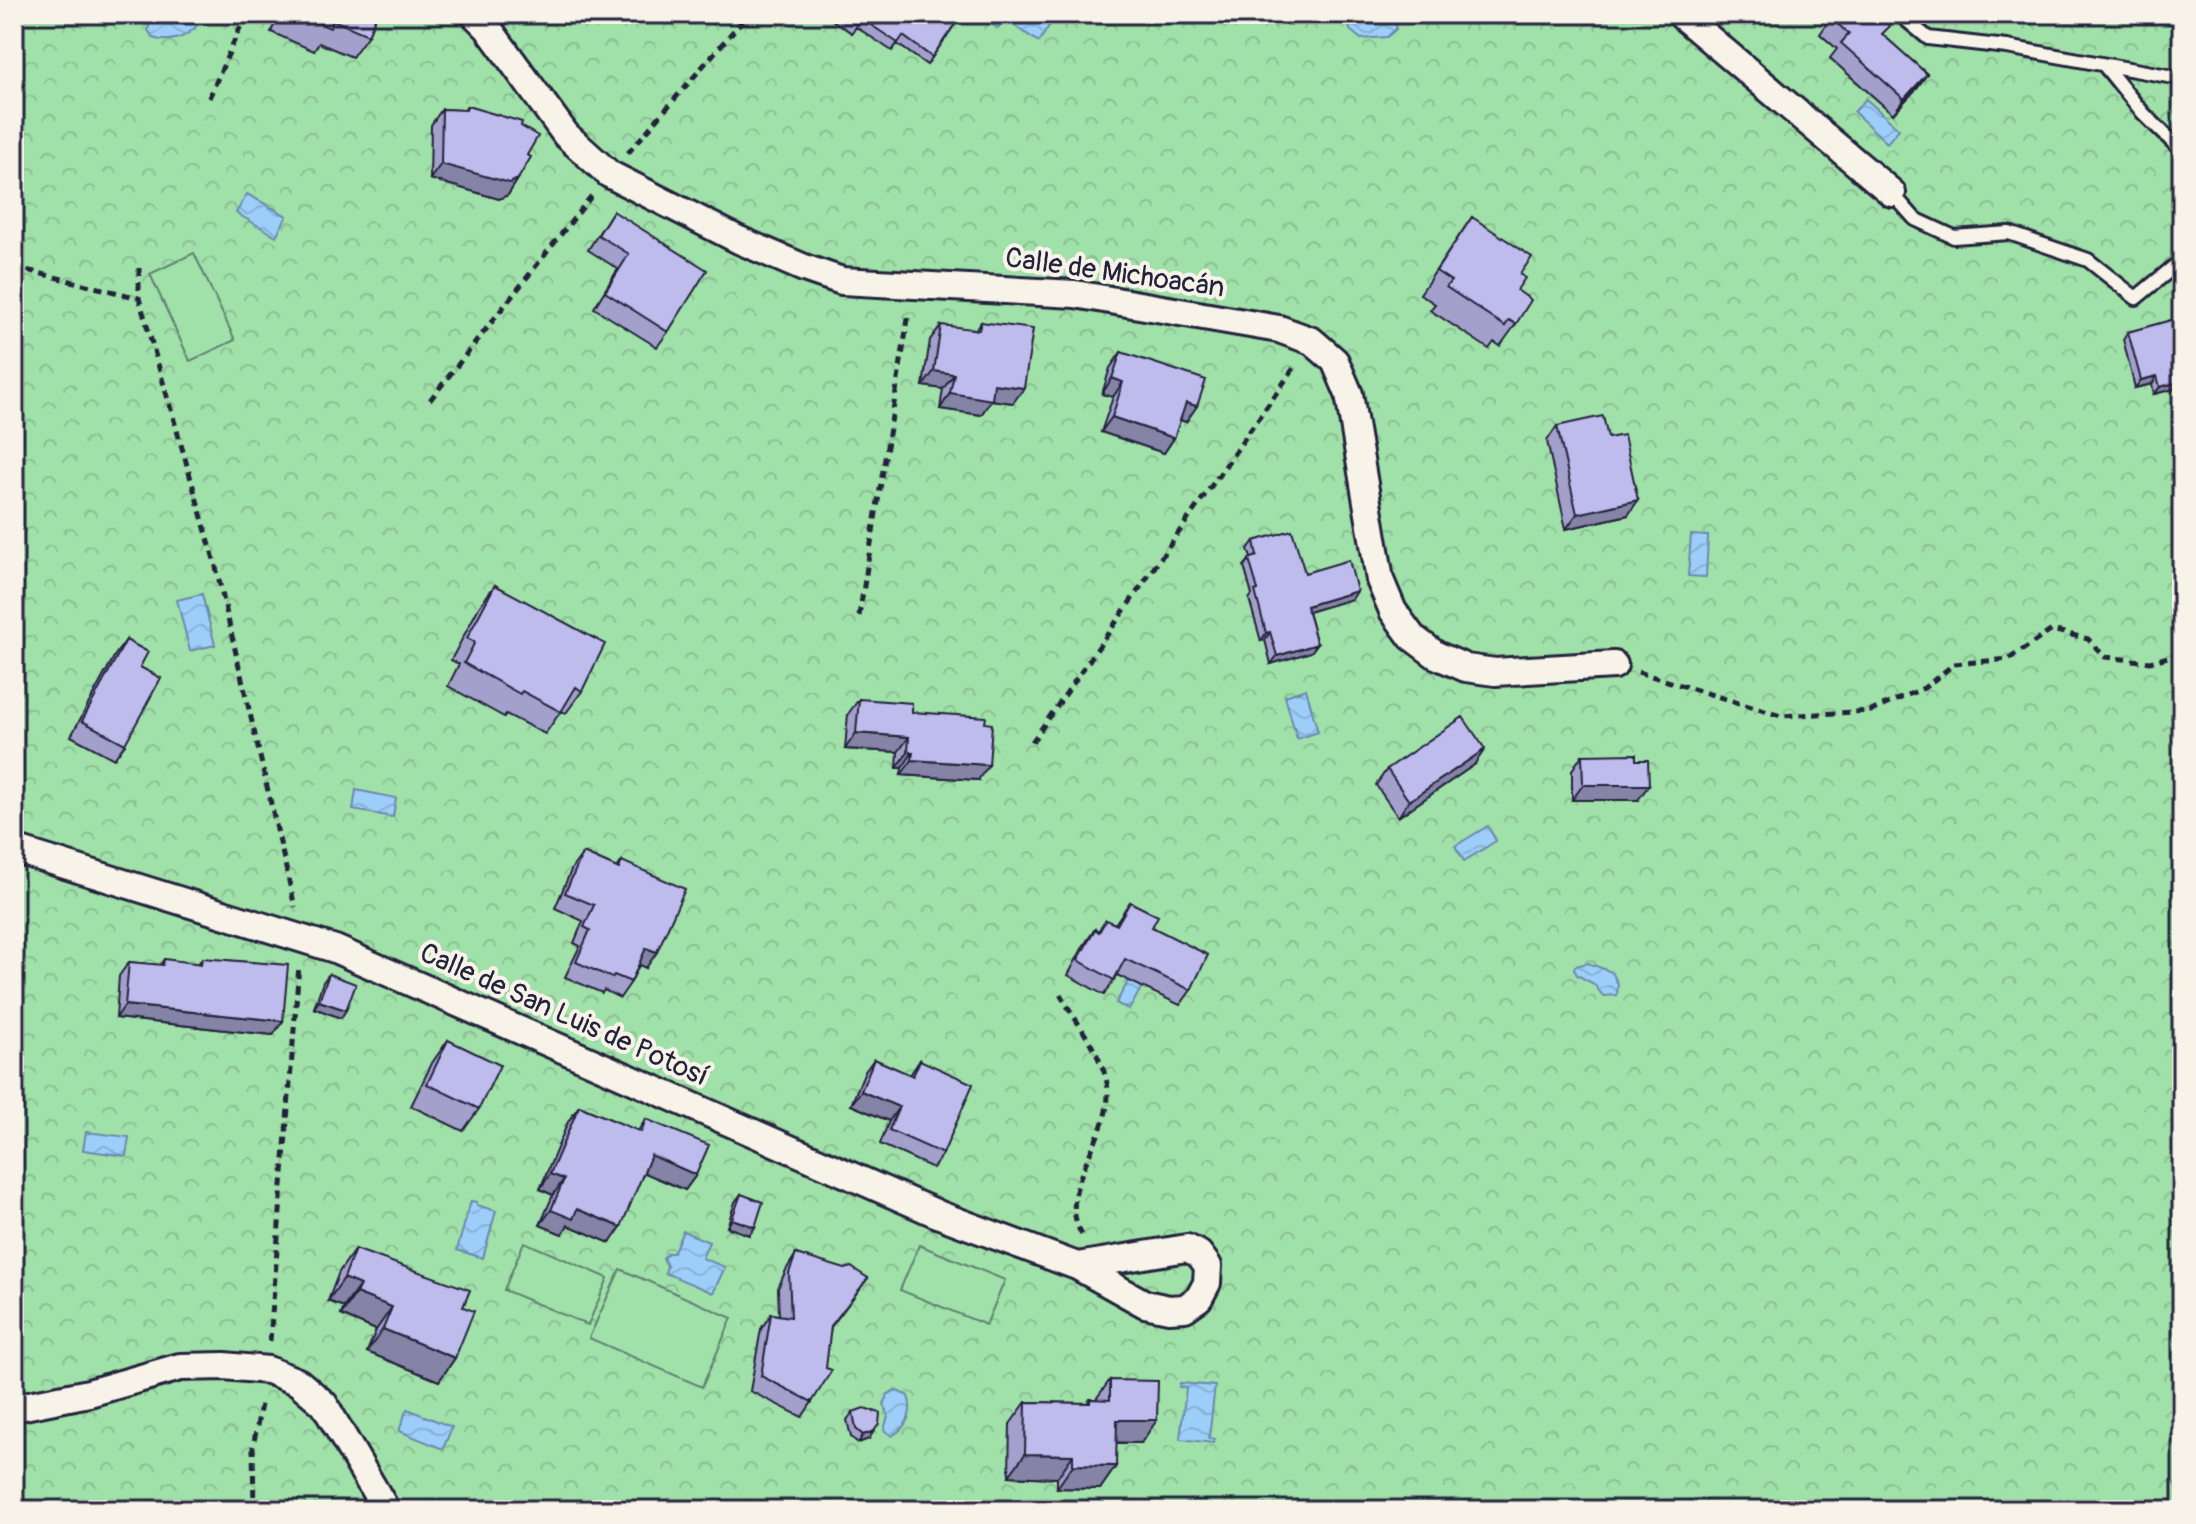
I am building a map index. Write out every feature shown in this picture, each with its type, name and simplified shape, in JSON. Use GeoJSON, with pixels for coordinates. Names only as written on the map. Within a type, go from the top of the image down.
{"type":"FeatureCollection","features":[{"type":"Feature","properties":{"kind":"street","name":"Calle de Michoacán"},"geometry":{"type":"LineString","coordinates":[[474,14],[488,28],[566,135],[609,174],[739,240],[804,268],[842,281],[1075,294],[1279,329],[1312,341],[1335,361],[1349,394],[1380,580],[1393,611],[1412,637],[1436,655],[1466,668],[1495,672],[1614,665]]}},
{"type":"Feature","properties":{"kind":"street"},"geometry":{"type":"LineString","coordinates":[[1692,17],[1892,193]]}},
{"type":"Feature","properties":{"kind":"street","name":"Calle de San Luis de Potosí"},"geometry":{"type":"LineString","coordinates":[[14,849],[335,949],[940,1215],[1077,1266],[1145,1304],[1169,1309],[1185,1308],[1199,1298],[1207,1283],[1208,1266],[1199,1254],[1187,1248],[1077,1266]]}},
{"type":"Feature","properties":{"kind":"street"},"geometry":{"type":"LineString","coordinates":[[14,1408],[89,1393],[180,1367],[224,1366],[268,1370],[298,1382],[324,1404],[386,1510]]}},
{"type":"Feature","properties":{"kind":"lane"},"geometry":{"type":"LineString","coordinates":[[1899,14],[1928,38],[2007,47],[2179,78]]}},
{"type":"Feature","properties":{"kind":"lane"},"geometry":{"type":"LineString","coordinates":[[2104,65],[2143,113],[2182,151]]}},
{"type":"Feature","properties":{"kind":"lane"},"geometry":{"type":"LineString","coordinates":[[1892,193],[1915,219],[1954,237],[2009,233],[2088,260],[2136,298],[2182,260]]}},
{"type":"Feature","properties":{"kind":"path"},"geometry":{"type":"LineString","coordinates":[[209,98],[246,14]]}},
{"type":"Feature","properties":{"kind":"path"},"geometry":{"type":"LineString","coordinates":[[430,400],[609,174],[748,14]]}},
{"type":"Feature","properties":{"kind":"path"},"geometry":{"type":"LineString","coordinates":[[14,267],[139,298]]}},
{"type":"Feature","properties":{"kind":"path"},"geometry":{"type":"LineString","coordinates":[[139,268],[139,298],[215,563],[301,937],[268,1370],[253,1447],[254,1510]]}},
{"type":"Feature","properties":{"kind":"path"},"geometry":{"type":"LineString","coordinates":[[859,616],[914,284]]}},
{"type":"Feature","properties":{"kind":"path"},"geometry":{"type":"LineString","coordinates":[[1032,742],[1312,341]]}},
{"type":"Feature","properties":{"kind":"path"},"geometry":{"type":"LineString","coordinates":[[1614,665],[1781,716],[1871,711],[1924,688],[1954,664],[2009,659],[2052,630],[2088,639],[2105,657],[2150,662],[2182,653]]}},
{"type":"Feature","properties":{"kind":"path"},"geometry":{"type":"LineString","coordinates":[[1060,994],[1104,1071],[1109,1093],[1105,1123],[1076,1189],[1073,1215],[1080,1234],[1108,1262]]}},
{"type":"Feature","properties":{"kind":"green space"},"geometry":{"type":"Polygon","coordinates":[[[14,14],[2182,14],[2182,1510],[14,1510],[14,14]]]}},
{"type":"Feature","properties":{"kind":"green space"},"geometry":{"type":"Polygon","coordinates":[[[194,253],[235,340],[190,361],[150,274],[194,253]]]}},
{"type":"Feature","properties":{"kind":"green space"},"geometry":{"type":"Polygon","coordinates":[[[524,1242],[608,1278],[588,1325],[504,1290],[524,1242]]]}},
{"type":"Feature","properties":{"kind":"green space"},"geometry":{"type":"Polygon","coordinates":[[[919,1245],[1005,1280],[986,1325],[900,1290],[919,1245]]]}},
{"type":"Feature","properties":{"kind":"green space"},"geometry":{"type":"Polygon","coordinates":[[[620,1269],[732,1318],[702,1387],[589,1338],[620,1269]]]}},
{"type":"Feature","properties":{"kind":"water"},"geometry":{"type":"Polygon","coordinates":[[[173,14],[195,14],[194,23],[199,14],[202,15],[194,28],[182,37],[168,40],[153,38],[148,30],[150,22],[173,14]]]}},
{"type":"Feature","properties":{"kind":"water"},"geometry":{"type":"Polygon","coordinates":[[[989,14],[1041,14],[1052,21],[1039,42],[1004,19],[998,28],[985,20],[989,14]]]}},
{"type":"Feature","properties":{"kind":"water"},"geometry":{"type":"Polygon","coordinates":[[[1352,14],[1387,14],[1396,20],[1396,29],[1387,37],[1361,39],[1350,30],[1352,14]]]}},
{"type":"Feature","properties":{"kind":"water"},"geometry":{"type":"Polygon","coordinates":[[[1866,99],[1899,129],[1887,143],[1854,112],[1866,99]]]}},
{"type":"Feature","properties":{"kind":"water"},"geometry":{"type":"Polygon","coordinates":[[[247,194],[287,216],[276,236],[236,213],[247,194]]]}},
{"type":"Feature","properties":{"kind":"water"},"geometry":{"type":"Polygon","coordinates":[[[1691,535],[1708,536],[1706,577],[1688,576],[1691,535]]]}},
{"type":"Feature","properties":{"kind":"water"},"geometry":{"type":"Polygon","coordinates":[[[202,594],[215,645],[190,651],[177,600],[202,594]]]}},
{"type":"Feature","properties":{"kind":"water"},"geometry":{"type":"Polygon","coordinates":[[[1306,689],[1318,732],[1297,739],[1285,696],[1306,689]]]}},
{"type":"Feature","properties":{"kind":"water"},"geometry":{"type":"Polygon","coordinates":[[[356,790],[396,798],[393,817],[353,810],[356,790]]]}},
{"type":"Feature","properties":{"kind":"water"},"geometry":{"type":"Polygon","coordinates":[[[1488,826],[1496,841],[1464,861],[1455,846],[1488,826]]]}},
{"type":"Feature","properties":{"kind":"water"},"geometry":{"type":"Polygon","coordinates":[[[1154,935],[1167,942],[1129,1010],[1116,1003],[1154,935]]]}},
{"type":"Feature","properties":{"kind":"water"},"geometry":{"type":"Polygon","coordinates":[[[1588,963],[1612,972],[1618,984],[1617,995],[1603,996],[1594,984],[1577,975],[1575,966],[1588,963]]]}},
{"type":"Feature","properties":{"kind":"water"},"geometry":{"type":"Polygon","coordinates":[[[86,1132],[129,1137],[126,1156],[83,1150],[86,1132]]]}},
{"type":"Feature","properties":{"kind":"water"},"geometry":{"type":"Polygon","coordinates":[[[471,1201],[496,1211],[483,1258],[457,1250],[471,1201]]]}},
{"type":"Feature","properties":{"kind":"water"},"geometry":{"type":"Polygon","coordinates":[[[683,1231],[709,1242],[702,1258],[725,1267],[713,1293],[665,1273],[667,1266],[663,1258],[673,1253],[683,1231]]]}},
{"type":"Feature","properties":{"kind":"water"},"geometry":{"type":"Polygon","coordinates":[[[1180,1383],[1215,1386],[1209,1438],[1214,1439],[1213,1443],[1180,1439],[1186,1388],[1179,1387],[1180,1383]]]}},
{"type":"Feature","properties":{"kind":"water"},"geometry":{"type":"Polygon","coordinates":[[[895,1390],[908,1396],[910,1414],[902,1428],[892,1436],[884,1430],[888,1416],[884,1404],[887,1395],[895,1390]]]}},
{"type":"Feature","properties":{"kind":"water"},"geometry":{"type":"Polygon","coordinates":[[[407,1409],[452,1427],[443,1449],[399,1431],[407,1409]]]}},
{"type":"Feature","properties":{"kind":"building"},"geometry":{"type":"Polygon","coordinates":[[[297,14],[377,14],[368,35],[333,20],[330,28],[297,14]]]}},
{"type":"Feature","properties":{"kind":"building"},"geometry":{"type":"Polygon","coordinates":[[[840,14],[962,14],[932,57],[903,36],[898,43],[862,19],[857,25],[840,14]]]}},
{"type":"Feature","properties":{"kind":"building"},"geometry":{"type":"Polygon","coordinates":[[[1835,14],[1880,14],[1890,26],[1882,34],[1927,74],[1904,99],[1841,43],[1849,34],[1831,18],[1835,14]]]}},
{"type":"Feature","properties":{"kind":"building"},"geometry":{"type":"Polygon","coordinates":[[[467,106],[522,122],[521,126],[538,136],[527,155],[531,157],[518,179],[510,183],[441,164],[442,109],[466,110],[467,106]]]}},
{"type":"Feature","properties":{"kind":"building"},"geometry":{"type":"Polygon","coordinates":[[[613,211],[707,270],[668,332],[605,292],[629,254],[598,235],[613,211]]]}},
{"type":"Feature","properties":{"kind":"building"},"geometry":{"type":"Polygon","coordinates":[[[1472,217],[1532,257],[1520,274],[1525,278],[1517,290],[1531,300],[1516,324],[1509,320],[1505,326],[1446,287],[1451,281],[1436,271],[1472,217]]]}},
{"type":"Feature","properties":{"kind":"building"},"geometry":{"type":"Polygon","coordinates":[[[2182,317],[2182,381],[2160,387],[2157,376],[2141,380],[2128,332],[2182,317]]]}},
{"type":"Feature","properties":{"kind":"building"},"geometry":{"type":"Polygon","coordinates":[[[981,322],[1033,329],[1024,388],[994,384],[992,400],[950,393],[954,374],[934,371],[941,325],[979,330],[981,322]]]}},
{"type":"Feature","properties":{"kind":"building"},"geometry":{"type":"Polygon","coordinates":[[[1121,352],[1206,380],[1197,406],[1186,403],[1174,438],[1112,417],[1123,382],[1112,378],[1121,352]]]}},
{"type":"Feature","properties":{"kind":"building"},"geometry":{"type":"Polygon","coordinates":[[[1603,416],[1608,438],[1624,435],[1638,500],[1577,514],[1557,426],[1603,416]]]}},
{"type":"Feature","properties":{"kind":"building"},"geometry":{"type":"Polygon","coordinates":[[[1292,530],[1305,573],[1349,560],[1357,591],[1306,606],[1317,644],[1277,656],[1270,632],[1266,633],[1249,559],[1257,556],[1254,541],[1292,530]]]}},
{"type":"Feature","properties":{"kind":"building"},"geometry":{"type":"Polygon","coordinates":[[[495,585],[605,644],[582,691],[576,687],[561,712],[522,691],[520,694],[464,663],[475,642],[467,638],[495,585]]]}},
{"type":"Feature","properties":{"kind":"building"},"geometry":{"type":"Polygon","coordinates":[[[126,640],[148,652],[140,667],[161,678],[125,744],[82,721],[126,640]]]}},
{"type":"Feature","properties":{"kind":"building"},"geometry":{"type":"Polygon","coordinates":[[[859,699],[912,703],[912,712],[986,717],[985,723],[992,724],[989,765],[912,760],[913,752],[908,752],[909,737],[856,733],[859,699]]]}},
{"type":"Feature","properties":{"kind":"building"},"geometry":{"type":"Polygon","coordinates":[[[1463,717],[1485,749],[1409,801],[1387,769],[1463,717]]]}},
{"type":"Feature","properties":{"kind":"building"},"geometry":{"type":"Polygon","coordinates":[[[1636,754],[1636,760],[1648,760],[1649,785],[1583,785],[1582,755],[1636,754]]]}},
{"type":"Feature","properties":{"kind":"building"},"geometry":{"type":"Polygon","coordinates":[[[583,853],[619,869],[622,861],[685,889],[657,952],[646,948],[631,982],[614,975],[612,978],[576,962],[590,930],[584,927],[594,905],[565,893],[583,853]]]}},
{"type":"Feature","properties":{"kind":"building"},"geometry":{"type":"Polygon","coordinates":[[[1130,902],[1158,916],[1152,927],[1208,955],[1191,990],[1125,959],[1114,980],[1078,960],[1095,929],[1099,932],[1106,920],[1117,925],[1130,902]]]}},
{"type":"Feature","properties":{"kind":"building"},"geometry":{"type":"Polygon","coordinates":[[[202,958],[288,965],[283,1021],[125,1005],[129,962],[163,965],[164,959],[201,964],[202,958]]]}},
{"type":"Feature","properties":{"kind":"building"},"geometry":{"type":"Polygon","coordinates":[[[329,974],[356,984],[346,1010],[319,1001],[329,974]]]}},
{"type":"Feature","properties":{"kind":"building"},"geometry":{"type":"Polygon","coordinates":[[[448,1040],[500,1065],[479,1109],[427,1084],[448,1040]]]}},
{"type":"Feature","properties":{"kind":"building"},"geometry":{"type":"Polygon","coordinates":[[[874,1059],[913,1076],[920,1060],[973,1084],[943,1154],[889,1130],[899,1107],[861,1091],[874,1059]]]}},
{"type":"Feature","properties":{"kind":"building"},"geometry":{"type":"Polygon","coordinates":[[[579,1106],[641,1132],[646,1119],[709,1145],[696,1175],[651,1155],[621,1227],[577,1209],[573,1219],[551,1210],[564,1179],[550,1174],[579,1106]]]}},
{"type":"Feature","properties":{"kind":"building"},"geometry":{"type":"Polygon","coordinates":[[[741,1194],[763,1202],[755,1227],[732,1219],[741,1194]]]}},
{"type":"Feature","properties":{"kind":"building"},"geometry":{"type":"Polygon","coordinates":[[[355,1249],[470,1290],[463,1307],[474,1311],[455,1358],[383,1329],[392,1307],[356,1293],[360,1285],[344,1278],[355,1249]]]}},
{"type":"Feature","properties":{"kind":"building"},"geometry":{"type":"Polygon","coordinates":[[[796,1254],[845,1269],[851,1267],[868,1278],[831,1326],[826,1368],[832,1370],[812,1402],[761,1376],[771,1314],[791,1317],[789,1273],[796,1254]]]}},
{"type":"Feature","properties":{"kind":"building"},"geometry":{"type":"Polygon","coordinates":[[[1110,1380],[1158,1381],[1157,1420],[1117,1420],[1116,1466],[1073,1465],[1073,1455],[1025,1454],[1026,1402],[1090,1403],[1090,1399],[1110,1400],[1110,1380]]]}},
{"type":"Feature","properties":{"kind":"building"},"geometry":{"type":"Polygon","coordinates":[[[864,1408],[880,1413],[879,1424],[874,1431],[863,1435],[856,1429],[853,1412],[864,1408]]]}}]}
